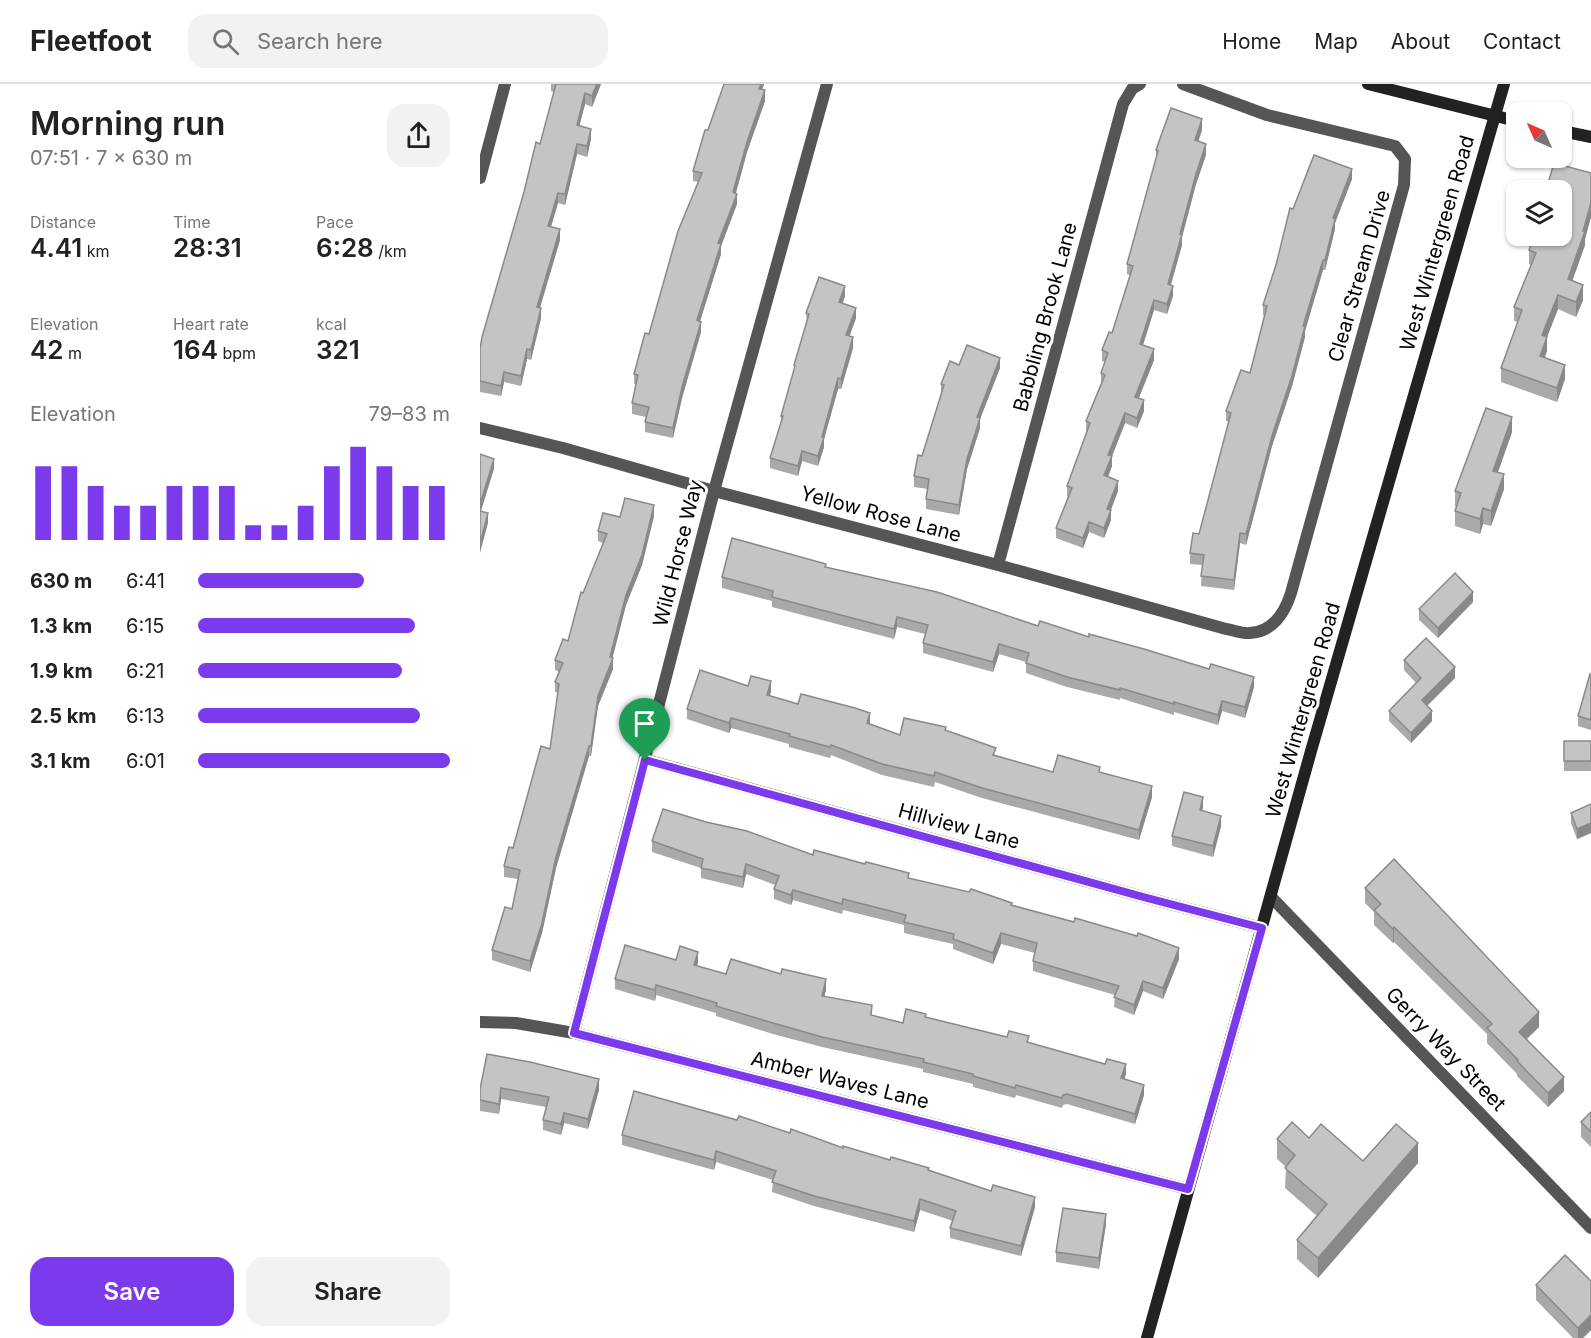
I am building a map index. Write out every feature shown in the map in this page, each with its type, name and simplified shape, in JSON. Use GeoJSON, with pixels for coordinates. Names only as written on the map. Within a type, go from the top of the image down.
{"type":"FeatureCollection","features":[{"type":"Feature","properties":{"kind":"main road"},"geometry":{"type":"LineString","coordinates":[[1368,84],[1494,116],[1504,84]]}},
{"type":"Feature","properties":{"kind":"main road","name":"West Wintergreen Road"},"geometry":{"type":"LineString","coordinates":[[1147,1338],[1311,752],[1494,116],[1506,119]]}},
{"type":"Feature","properties":{"kind":"main road"},"geometry":{"type":"LineString","coordinates":[[1572,133],[1591,137]]}},
{"type":"Feature","properties":{"kind":"street"},"geometry":{"type":"LineString","coordinates":[[480,178],[505,84]]}},
{"type":"Feature","properties":{"kind":"street","name":"Wild Horse Way"},"geometry":{"type":"LineString","coordinates":[[574,1033],[714,491],[827,84]]}},
{"type":"Feature","properties":{"kind":"street","name":"Babbling Brook Lane"},"geometry":{"type":"LineString","coordinates":[[998,565],[1123,104],[1132,89],[1140,84]]}},
{"type":"Feature","properties":{"kind":"street","name":"Clear Stream Drive"},"geometry":{"type":"LineString","coordinates":[[1183,84],[1267,115],[1395,146],[1405,159],[1404,185],[1292,593],[1286,610],[1271,626]]}},
{"type":"Feature","properties":{"kind":"street","name":"Yellow Rose Lane"},"geometry":{"type":"LineString","coordinates":[[480,428],[563,447],[714,491],[998,565],[1226,629],[1249,633],[1271,626]]}},
{"type":"Feature","properties":{"kind":"street","name":"Hillview Lane"},"geometry":{"type":"LineString","coordinates":[[645,760],[1262,928]]}},
{"type":"Feature","properties":{"kind":"street","name":"Gerry Way Street"},"geometry":{"type":"LineString","coordinates":[[1272,898],[1591,1228]]}},
{"type":"Feature","properties":{"kind":"street","name":"Amber Waves Lane"},"geometry":{"type":"LineString","coordinates":[[480,1022],[516,1023],[574,1033],[1188,1189]]}},
{"type":"Feature","properties":{"kind":"building"},"geometry":{"type":"Polygon","coordinates":[[[556,84],[597,84],[592,96],[585,93],[577,125],[591,129],[587,146],[577,144],[565,194],[558,193],[548,226],[560,229],[537,307],[541,308],[531,350],[527,349],[521,376],[504,372],[501,386],[480,381],[482,337],[536,142],[540,144],[556,84]]]}},
{"type":"Feature","properties":{"kind":"building"},"geometry":{"type":"Polygon","coordinates":[[[724,84],[761,84],[759,89],[765,90],[733,192],[737,194],[718,243],[721,244],[697,320],[701,322],[673,428],[645,422],[649,407],[632,403],[638,375],[634,374],[645,333],[649,334],[678,231],[702,173],[693,171],[705,130],[708,130],[724,84]]]}},
{"type":"Feature","properties":{"kind":"building"},"geometry":{"type":"Polygon","coordinates":[[[1171,108],[1202,119],[1195,140],[1206,144],[1168,284],[1173,286],[1167,304],[1154,300],[1140,344],[1154,349],[1135,397],[1144,400],[1137,418],[1125,413],[1108,455],[1112,456],[1104,475],[1118,481],[1107,509],[1111,510],[1104,528],[1089,522],[1083,538],[1056,528],[1072,488],[1067,486],[1090,423],[1086,421],[1105,375],[1101,373],[1108,353],[1102,350],[1109,332],[1112,333],[1133,266],[1127,264],[1158,151],[1156,150],[1171,108]]]}},
{"type":"Feature","properties":{"kind":"building"},"geometry":{"type":"Polygon","coordinates":[[[1314,155],[1352,169],[1333,218],[1335,219],[1325,260],[1323,260],[1303,326],[1305,326],[1292,376],[1272,436],[1246,534],[1240,533],[1234,580],[1201,576],[1204,555],[1190,553],[1193,533],[1199,534],[1231,413],[1226,411],[1241,370],[1250,373],[1267,306],[1263,305],[1290,208],[1293,209],[1314,155]]]}},
{"type":"Feature","properties":{"kind":"building"},"geometry":{"type":"Polygon","coordinates":[[[1553,168],[1572,168],[1591,173],[1591,203],[1583,231],[1585,231],[1568,279],[1583,285],[1576,302],[1558,295],[1542,335],[1547,337],[1540,356],[1565,365],[1557,388],[1501,368],[1522,310],[1514,307],[1536,253],[1529,250],[1530,246],[1572,246],[1572,180],[1549,180],[1553,168]]]}},
{"type":"Feature","properties":{"kind":"building"},"geometry":{"type":"Polygon","coordinates":[[[819,277],[845,286],[839,302],[856,308],[846,335],[853,337],[841,379],[838,378],[818,456],[802,451],[798,466],[770,458],[809,314],[806,313],[819,277]]]}},
{"type":"Feature","properties":{"kind":"building"},"geometry":{"type":"Polygon","coordinates":[[[967,345],[1000,358],[977,417],[980,418],[967,459],[959,505],[926,499],[929,479],[914,476],[918,455],[922,456],[944,385],[941,384],[950,361],[959,365],[967,345]]]}},
{"type":"Feature","properties":{"kind":"building"},"geometry":{"type":"Polygon","coordinates":[[[1486,408],[1512,417],[1493,471],[1504,474],[1491,511],[1483,508],[1480,519],[1455,511],[1461,493],[1455,491],[1486,408]]]}},
{"type":"Feature","properties":{"kind":"building"},"geometry":{"type":"Polygon","coordinates":[[[480,454],[494,459],[480,504],[480,454]]]}},
{"type":"Feature","properties":{"kind":"building"},"geometry":{"type":"Polygon","coordinates":[[[625,498],[654,505],[642,555],[626,595],[610,657],[613,658],[598,696],[591,746],[589,746],[556,857],[542,923],[530,961],[492,950],[505,907],[512,909],[520,870],[504,866],[509,847],[513,848],[541,746],[550,749],[559,684],[555,682],[563,663],[555,660],[563,639],[568,641],[581,592],[583,593],[607,534],[598,531],[603,513],[620,517],[625,498]]]}},
{"type":"Feature","properties":{"kind":"building"},"geometry":{"type":"Polygon","coordinates":[[[480,511],[488,513],[480,543],[480,511]]]}},
{"type":"Feature","properties":{"kind":"building"},"geometry":{"type":"Polygon","coordinates":[[[732,538],[826,564],[825,567],[937,592],[1038,626],[1040,621],[1089,637],[1089,634],[1209,669],[1211,664],[1254,677],[1245,707],[1222,701],[1218,715],[1120,688],[1120,690],[1067,677],[1026,663],[1029,653],[999,644],[993,662],[923,643],[928,625],[897,617],[894,629],[772,597],[773,591],[722,577],[732,538]]]}},
{"type":"Feature","properties":{"kind":"building"},"geometry":{"type":"Polygon","coordinates":[[[1455,573],[1473,592],[1438,628],[1419,609],[1455,573]]]}},
{"type":"Feature","properties":{"kind":"building"},"geometry":{"type":"Polygon","coordinates":[[[1426,638],[1455,667],[1422,700],[1432,711],[1411,733],[1389,711],[1421,678],[1404,660],[1426,638]]]}},
{"type":"Feature","properties":{"kind":"building"},"geometry":{"type":"Polygon","coordinates":[[[700,670],[748,686],[751,676],[771,681],[767,695],[798,704],[801,694],[855,708],[870,713],[867,723],[900,735],[904,718],[946,727],[945,730],[996,748],[993,755],[1053,772],[1058,755],[1100,767],[1099,772],[1152,786],[1139,830],[982,788],[935,772],[934,776],[882,764],[831,745],[830,747],[789,736],[790,734],[731,718],[729,723],[687,709],[700,670]]]}},
{"type":"Feature","properties":{"kind":"building"},"geometry":{"type":"Polygon","coordinates":[[[1591,675],[1591,720],[1578,716],[1591,675]]]}},
{"type":"Feature","properties":{"kind":"building"},"geometry":{"type":"Polygon","coordinates":[[[1564,741],[1591,741],[1591,761],[1564,761],[1564,741]]]}},
{"type":"Feature","properties":{"kind":"building"},"geometry":{"type":"Polygon","coordinates":[[[1184,792],[1203,797],[1200,810],[1221,816],[1213,846],[1172,836],[1184,792]]]}},
{"type":"Feature","properties":{"kind":"building"},"geometry":{"type":"Polygon","coordinates":[[[1591,804],[1591,823],[1577,829],[1571,813],[1591,804]]]}},
{"type":"Feature","properties":{"kind":"building"},"geometry":{"type":"Polygon","coordinates":[[[663,809],[747,831],[813,855],[814,850],[865,864],[866,862],[909,873],[908,878],[969,892],[971,889],[1012,903],[1011,905],[1074,922],[1075,918],[1137,936],[1138,933],[1179,948],[1163,988],[1143,981],[1134,1005],[1114,997],[1119,986],[1033,961],[1037,943],[1001,933],[993,953],[953,939],[954,934],[904,922],[906,915],[843,899],[842,904],[793,890],[791,895],[774,889],[779,876],[746,864],[743,877],[701,868],[703,859],[652,841],[663,809]]]}},
{"type":"Feature","properties":{"kind":"building"},"geometry":{"type":"Polygon","coordinates":[[[1394,859],[1539,1012],[1519,1032],[1564,1077],[1548,1093],[1487,1028],[1492,1024],[1374,910],[1381,904],[1365,888],[1394,859]]]}},
{"type":"Feature","properties":{"kind":"building"},"geometry":{"type":"Polygon","coordinates":[[[625,945],[676,960],[680,946],[698,952],[694,965],[726,974],[731,959],[781,974],[782,969],[826,979],[822,996],[872,1005],[871,1015],[903,1023],[906,1009],[926,1014],[925,1017],[1007,1037],[1009,1031],[1029,1036],[1027,1042],[1105,1064],[1107,1059],[1126,1064],[1121,1078],[1144,1085],[1135,1114],[1067,1094],[1062,1098],[1016,1085],[1015,1088],[973,1076],[973,1074],[923,1062],[924,1059],[822,1037],[716,1006],[717,1003],[656,985],[655,990],[615,979],[625,945]]]}},
{"type":"Feature","properties":{"kind":"building"},"geometry":{"type":"Polygon","coordinates":[[[487,1054],[599,1079],[588,1119],[564,1113],[561,1124],[543,1120],[549,1097],[501,1088],[499,1104],[480,1100],[487,1054]]]}},
{"type":"Feature","properties":{"kind":"building"},"geometry":{"type":"Polygon","coordinates":[[[634,1091],[737,1120],[739,1116],[790,1133],[791,1129],[843,1148],[843,1146],[890,1160],[891,1157],[929,1168],[928,1170],[991,1191],[993,1185],[1035,1197],[1021,1246],[950,1228],[956,1211],[920,1199],[914,1221],[814,1196],[772,1182],[776,1171],[716,1151],[714,1160],[622,1135],[634,1091]]]}},
{"type":"Feature","properties":{"kind":"building"},"geometry":{"type":"Polygon","coordinates":[[[1591,1112],[1591,1132],[1581,1122],[1591,1112]]]}},
{"type":"Feature","properties":{"kind":"building"},"geometry":{"type":"Polygon","coordinates":[[[1292,1122],[1309,1138],[1321,1124],[1363,1161],[1396,1124],[1418,1143],[1318,1258],[1297,1240],[1327,1204],[1285,1168],[1295,1155],[1277,1139],[1292,1122]]]}},
{"type":"Feature","properties":{"kind":"building"},"geometry":{"type":"Polygon","coordinates":[[[1063,1208],[1106,1214],[1099,1258],[1056,1252],[1063,1208]]]}},
{"type":"Feature","properties":{"kind":"building"},"geometry":{"type":"Polygon","coordinates":[[[1565,1255],[1591,1281],[1591,1315],[1578,1328],[1536,1285],[1565,1255]]]}},
{"type":"Feature","properties":{"kind":"route"},"geometry":{"type":"LineString","coordinates":[[645,760],[1262,928],[1188,1189],[574,1033],[645,760]]}}]}
